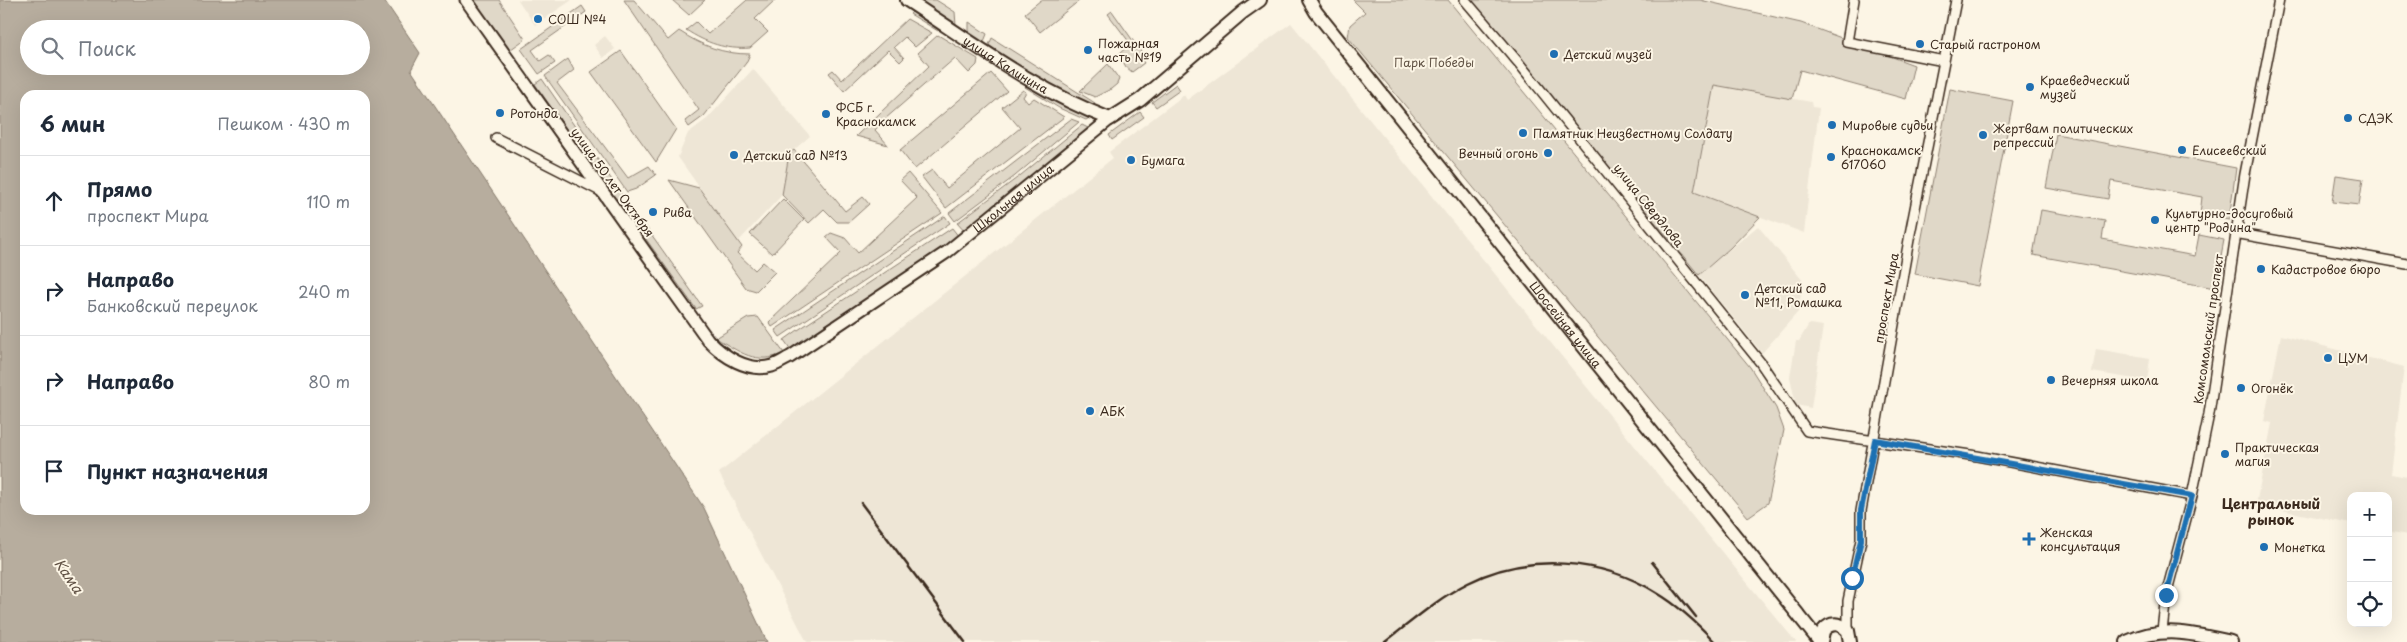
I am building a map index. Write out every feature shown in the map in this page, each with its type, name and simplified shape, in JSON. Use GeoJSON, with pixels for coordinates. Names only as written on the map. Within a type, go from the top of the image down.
{"type":"FeatureCollection","features":[{"type":"Feature","properties":{"kind":"main road","name":"улица Калинина"},"geometry":{"type":"LineString","coordinates":[[907,0],[1029,80],[1110,119]]}},
{"type":"Feature","properties":{"kind":"main road","name":"Школьная улица"},"geometry":{"type":"LineString","coordinates":[[1110,119],[1140,100],[1243,12],[1260,0]]}},
{"type":"Feature","properties":{"kind":"main road","name":"Шоссейная улица"},"geometry":{"type":"LineString","coordinates":[[1308,2],[1820,642]]}},
{"type":"Feature","properties":{"kind":"main road"},"geometry":{"type":"LineString","coordinates":[[1805,622],[1819,626],[1840,624],[1850,639]]}},
{"type":"Feature","properties":{"kind":"main road"},"geometry":{"type":"LineString","coordinates":[[1820,642],[1823,631],[1830,625]]}},
{"type":"Feature","properties":{"kind":"main road"},"geometry":{"type":"LineString","coordinates":[[2127,642],[2140,636],[2162,632],[2180,632],[2231,642]]}},
{"type":"Feature","properties":{"kind":"street","name":"улица 50 лет Октября"},"geometry":{"type":"LineString","coordinates":[[466,0],[708,340],[722,355],[750,366]]}},
{"type":"Feature","properties":{"kind":"street","name":"улица Свердлова"},"geometry":{"type":"LineString","coordinates":[[1465,0],[1518,62],[1755,356],[1807,431],[1875,440]]}},
{"type":"Feature","properties":{"kind":"street"},"geometry":{"type":"LineString","coordinates":[[1854,0],[1847,42],[1944,61]]}},
{"type":"Feature","properties":{"kind":"street","name":"проспект Мира"},"geometry":{"type":"LineString","coordinates":[[1850,639],[1848,601],[1861,540],[1861,510],[1907,253],[1956,0]]}},
{"type":"Feature","properties":{"kind":"street","name":"Комсомольский проспект"},"geometry":{"type":"LineString","coordinates":[[2162,632],[2166,595],[2192,496],[2209,414],[2235,233],[2279,0]]}},
{"type":"Feature","properties":{"kind":"street","name":"Школьная улица"},"geometry":{"type":"LineString","coordinates":[[750,366],[771,366],[790,357],[947,252],[1110,119]]}},
{"type":"Feature","properties":{"kind":"street"},"geometry":{"type":"LineString","coordinates":[[496,138],[603,192]]}},
{"type":"Feature","properties":{"kind":"street"},"geometry":{"type":"LineString","coordinates":[[2235,233],[2407,264]]}},
{"type":"Feature","properties":{"kind":"street"},"geometry":{"type":"LineString","coordinates":[[1875,440],[2192,496]]}},
{"type":"Feature","properties":{"kind":"street","name":"проспект Мира"},"geometry":{"type":"LineString","coordinates":[[1830,625],[1841,614],[1848,601]]}},
{"type":"Feature","properties":{"kind":"shaded area","name":"СОШ №4"},"geometry":{"type":"Polygon","coordinates":[[[518,0],[572,0],[535,25],[518,0]]]}},
{"type":"Feature","properties":{"kind":"shaded area"},"geometry":{"type":"Polygon","coordinates":[[[1291,23],[1796,642],[807,642],[719,473],[1113,158],[1109,152],[1184,95],[1187,100],[1291,23]]]}},
{"type":"Feature","properties":{"kind":"shaded area"},"geometry":{"type":"Polygon","coordinates":[[[605,36],[615,49],[603,58],[594,45],[605,36]]]}},
{"type":"Feature","properties":{"kind":"shaded area","name":"Детский сад №13"},"geometry":{"type":"Polygon","coordinates":[[[753,69],[810,136],[789,154],[782,195],[738,242],[678,157],[688,133],[707,119],[753,69]]]}},
{"type":"Feature","properties":{"kind":"shaded area"},"geometry":{"type":"Polygon","coordinates":[[[1714,84],[1811,102],[1812,107],[1819,108],[1804,233],[1694,192],[1714,84]]]}},
{"type":"Feature","properties":{"kind":"shaded area"},"geometry":{"type":"Polygon","coordinates":[[[1758,226],[1803,281],[1798,312],[1762,353],[1699,275],[1758,226]]]}},
{"type":"Feature","properties":{"kind":"shaded area"},"geometry":{"type":"Polygon","coordinates":[[[1809,324],[1823,326],[1811,408],[1796,405],[1790,377],[1796,341],[1799,341],[1809,324]]]}},
{"type":"Feature","properties":{"kind":"shaded area","name":"Центральный рынок"},"geometry":{"type":"Polygon","coordinates":[[[2281,335],[2404,367],[2391,474],[2407,477],[2407,535],[2392,532],[2392,492],[2347,492],[2347,523],[2256,505],[2272,423],[2264,421],[2281,335]]]}},
{"type":"Feature","properties":{"kind":"shaded area"},"geometry":{"type":"Polygon","coordinates":[[[2096,349],[2150,358],[2147,381],[2092,372],[2096,349]]]}},
{"type":"Feature","properties":{"kind":"green space"},"geometry":{"type":"Polygon","coordinates":[[[471,0],[499,0],[525,39],[507,52],[471,0]]]}},
{"type":"Feature","properties":{"kind":"green space"},"geometry":{"type":"Polygon","coordinates":[[[624,0],[634,0],[668,40],[679,31],[696,41],[722,51],[750,54],[746,63],[704,116],[689,127],[685,121],[699,110],[624,0]]]}},
{"type":"Feature","properties":{"kind":"green space"},"geometry":{"type":"Polygon","coordinates":[[[672,0],[705,0],[689,15],[672,0]]]}},
{"type":"Feature","properties":{"kind":"green space"},"geometry":{"type":"Polygon","coordinates":[[[747,0],[775,0],[755,19],[768,32],[750,48],[716,45],[686,30],[696,22],[708,34],[747,0]]]}},
{"type":"Feature","properties":{"kind":"green space"},"geometry":{"type":"Polygon","coordinates":[[[918,0],[936,0],[955,12],[956,25],[918,0]]]}},
{"type":"Feature","properties":{"kind":"green space"},"geometry":{"type":"Polygon","coordinates":[[[1041,0],[1080,0],[1040,32],[1025,13],[1041,0]]]}},
{"type":"Feature","properties":{"kind":"green space","name":"Парк Победы"},"geometry":{"type":"Polygon","coordinates":[[[1353,0],[1448,0],[1750,367],[1776,408],[1784,430],[1768,503],[1748,517],[1348,37],[1350,25],[1365,12],[1353,0]]]}},
{"type":"Feature","properties":{"kind":"green space"},"geometry":{"type":"Polygon","coordinates":[[[1471,0],[1700,0],[1801,23],[1914,65],[1906,99],[1800,70],[1792,99],[1714,85],[1694,192],[1760,217],[1730,248],[1699,275],[1471,0]]]}},
{"type":"Feature","properties":{"kind":"green space"},"geometry":{"type":"Polygon","coordinates":[[[582,6],[586,12],[532,50],[540,61],[549,55],[555,63],[539,74],[521,49],[582,6]]]}},
{"type":"Feature","properties":{"kind":"green space"},"geometry":{"type":"Polygon","coordinates":[[[916,8],[943,26],[938,31],[910,14],[916,8]]]}},
{"type":"Feature","properties":{"kind":"green space"},"geometry":{"type":"Polygon","coordinates":[[[1112,11],[1141,52],[1139,55],[1144,63],[1132,72],[1126,67],[1119,54],[1130,44],[1136,51],[1108,14],[1112,11]]]}},
{"type":"Feature","properties":{"kind":"green space"},"geometry":{"type":"Polygon","coordinates":[[[907,19],[932,33],[915,47],[905,37],[894,47],[904,58],[900,62],[888,50],[844,91],[829,73],[833,70],[842,80],[907,19]]]}},
{"type":"Feature","properties":{"kind":"green space"},"geometry":{"type":"Polygon","coordinates":[[[969,22],[987,34],[983,44],[969,34],[969,22]]]}},
{"type":"Feature","properties":{"kind":"green space"},"geometry":{"type":"Polygon","coordinates":[[[938,35],[978,59],[977,65],[969,73],[955,58],[885,119],[875,130],[888,145],[856,136],[929,66],[918,53],[938,35]]]}},
{"type":"Feature","properties":{"kind":"green space"},"geometry":{"type":"Polygon","coordinates":[[[992,38],[1095,103],[1094,106],[1038,81],[988,47],[992,38]]]}},
{"type":"Feature","properties":{"kind":"green space"},"geometry":{"type":"Polygon","coordinates":[[[621,51],[676,129],[656,162],[591,72],[621,51]]]}},
{"type":"Feature","properties":{"kind":"green space"},"geometry":{"type":"Polygon","coordinates":[[[568,59],[574,70],[557,83],[628,178],[649,166],[656,175],[636,189],[627,192],[545,76],[568,59]]]}},
{"type":"Feature","properties":{"kind":"green space"},"geometry":{"type":"Polygon","coordinates":[[[1108,64],[1119,79],[1117,84],[1095,97],[1080,91],[1108,64]]]}},
{"type":"Feature","properties":{"kind":"green space"},"geometry":{"type":"Polygon","coordinates":[[[991,73],[1007,91],[915,169],[900,150],[991,73]]]}},
{"type":"Feature","properties":{"kind":"green space"},"geometry":{"type":"Polygon","coordinates":[[[542,79],[623,196],[616,200],[535,84],[542,79]]]}},
{"type":"Feature","properties":{"kind":"green space"},"geometry":{"type":"Polygon","coordinates":[[[1029,83],[1094,115],[1086,120],[1059,108],[1025,87],[1029,83]]]}},
{"type":"Feature","properties":{"kind":"green space"},"geometry":{"type":"Polygon","coordinates":[[[1176,84],[1180,90],[1156,107],[1152,102],[1176,84]]]}},
{"type":"Feature","properties":{"kind":"green space"},"geometry":{"type":"Polygon","coordinates":[[[1950,89],[2013,101],[1978,286],[1915,274],[1950,89]]]}},
{"type":"Feature","properties":{"kind":"green space"},"geometry":{"type":"Polygon","coordinates":[[[1023,90],[1026,92],[1023,97],[1028,103],[1034,98],[1064,117],[946,208],[922,177],[932,170],[947,188],[1020,128],[1002,107],[1023,90]]]}},
{"type":"Feature","properties":{"kind":"green space"},"geometry":{"type":"Polygon","coordinates":[[[1140,112],[1144,117],[1112,140],[1109,135],[1140,112]]]}},
{"type":"Feature","properties":{"kind":"green space"},"geometry":{"type":"Polygon","coordinates":[[[1071,119],[1079,122],[1015,176],[955,221],[949,213],[1071,119]]]}},
{"type":"Feature","properties":{"kind":"green space"},"geometry":{"type":"Polygon","coordinates":[[[1082,125],[1092,130],[966,233],[957,223],[1021,175],[1082,125]]]}},
{"type":"Feature","properties":{"kind":"green space"},"geometry":{"type":"Polygon","coordinates":[[[2056,134],[2236,168],[2229,220],[2200,215],[2202,197],[2111,181],[2108,199],[2046,188],[2056,134]]]}},
{"type":"Feature","properties":{"kind":"green space"},"geometry":{"type":"Polygon","coordinates":[[[794,150],[845,211],[863,197],[869,204],[849,222],[837,222],[824,209],[809,223],[782,195],[789,154],[794,150]]]}},
{"type":"Feature","properties":{"kind":"green space"},"geometry":{"type":"Polygon","coordinates":[[[908,173],[942,213],[772,327],[769,322],[841,253],[826,237],[831,233],[845,238],[858,253],[917,198],[900,180],[908,173]]]}},
{"type":"Feature","properties":{"kind":"green space"},"geometry":{"type":"Polygon","coordinates":[[[2336,175],[2363,179],[2359,205],[2332,202],[2336,175]]]}},
{"type":"Feature","properties":{"kind":"green space"},"geometry":{"type":"Polygon","coordinates":[[[669,180],[699,188],[742,247],[737,253],[755,270],[763,262],[775,272],[756,291],[746,288],[669,180]]]}},
{"type":"Feature","properties":{"kind":"green space"},"geometry":{"type":"Polygon","coordinates":[[[783,199],[804,220],[772,254],[750,234],[783,199]]]}},
{"type":"Feature","properties":{"kind":"green space"},"geometry":{"type":"Polygon","coordinates":[[[2041,210],[2105,221],[2102,239],[2195,256],[2199,235],[2224,240],[2215,288],[2033,255],[2041,210]]]}},
{"type":"Feature","properties":{"kind":"green space"},"geometry":{"type":"Polygon","coordinates":[[[945,216],[950,223],[780,337],[775,330],[945,216]]]}},
{"type":"Feature","properties":{"kind":"green space"},"geometry":{"type":"Polygon","coordinates":[[[644,224],[702,306],[696,309],[638,228],[644,224]]]}},
{"type":"Feature","properties":{"kind":"green space"},"geometry":{"type":"Polygon","coordinates":[[[952,228],[959,237],[897,281],[791,350],[784,340],[952,228]]]}},
{"type":"Feature","properties":{"kind":"green space"},"geometry":{"type":"Polygon","coordinates":[[[758,317],[784,353],[774,357],[757,358],[749,356],[716,338],[748,318],[758,317]]]}},
{"type":"Feature","properties":{"kind":"water","name":"Кама"},"geometry":{"type":"Polygon","coordinates":[[[0,0],[384,0],[420,53],[411,70],[704,508],[767,642],[0,642],[0,0]]]}},
{"type":"Feature","properties":{"kind":"railway"},"geometry":{"type":"LineString","coordinates":[[861,503],[965,642]]}},
{"type":"Feature","properties":{"kind":"railway"},"geometry":{"type":"LineString","coordinates":[[1652,562],[1696,617]]}},
{"type":"Feature","properties":{"kind":"railway"},"geometry":{"type":"LineString","coordinates":[[1385,642],[1435,603],[1468,583],[1491,573],[1514,567],[1539,564],[1564,564],[1588,567],[1612,572],[1635,581],[1673,604],[1715,642]]}},
{"type":"Feature","properties":{"kind":"place","name":"СОШ №4"},"geometry":{"type":"Point","coordinates":[538,19]}},
{"type":"Feature","properties":{"kind":"place","name":"Старый гастроном"},"geometry":{"type":"Point","coordinates":[1920,44]}},
{"type":"Feature","properties":{"kind":"place","name":"Пожарная часть №19"},"geometry":{"type":"Point","coordinates":[1088,50]}},
{"type":"Feature","properties":{"kind":"place","name":"Детский музей"},"geometry":{"type":"Point","coordinates":[1554,54]}},
{"type":"Feature","properties":{"kind":"place","name":"Краеведческий музей"},"geometry":{"type":"Point","coordinates":[2030,87]}},
{"type":"Feature","properties":{"kind":"place","name":"Ротонда"},"geometry":{"type":"Point","coordinates":[500,113]}},
{"type":"Feature","properties":{"kind":"place","name":"ФСБ г. Краснокамск"},"geometry":{"type":"Point","coordinates":[826,114]}},
{"type":"Feature","properties":{"kind":"place","name":"СДЭК"},"geometry":{"type":"Point","coordinates":[2348,118]}},
{"type":"Feature","properties":{"kind":"place","name":"Мировые судьи"},"geometry":{"type":"Point","coordinates":[1832,125]}},
{"type":"Feature","properties":{"kind":"place","name":"Памятник Неизвестному Солдату"},"geometry":{"type":"Point","coordinates":[1523,133]}},
{"type":"Feature","properties":{"kind":"place","name":"Жертвам политических репрессий"},"geometry":{"type":"Point","coordinates":[1983,135]}},
{"type":"Feature","properties":{"kind":"place","name":"Елисеевский"},"geometry":{"type":"Point","coordinates":[2182,150]}},
{"type":"Feature","properties":{"kind":"place","name":"Вечный огонь"},"geometry":{"type":"Point","coordinates":[1548,153]}},
{"type":"Feature","properties":{"kind":"place","name":"Детский сад №13"},"geometry":{"type":"Point","coordinates":[734,155]}},
{"type":"Feature","properties":{"kind":"place","name":"Краснокамск 617060"},"geometry":{"type":"Point","coordinates":[1831,157]}},
{"type":"Feature","properties":{"kind":"place","name":"Бумага"},"geometry":{"type":"Point","coordinates":[1131,160]}},
{"type":"Feature","properties":{"kind":"place","name":"Рива"},"geometry":{"type":"Point","coordinates":[653,212]}},
{"type":"Feature","properties":{"kind":"place","name":"Культурно-досуговый центр \"Родина\""},"geometry":{"type":"Point","coordinates":[2155,220]}},
{"type":"Feature","properties":{"kind":"place","name":"Кадастровое бюро"},"geometry":{"type":"Point","coordinates":[2261,269]}},
{"type":"Feature","properties":{"kind":"place","name":"Детский сад №11, Ромашка"},"geometry":{"type":"Point","coordinates":[1745,295]}},
{"type":"Feature","properties":{"kind":"place","name":"ЦУМ"},"geometry":{"type":"Point","coordinates":[2328,358]}},
{"type":"Feature","properties":{"kind":"place","name":"Вечерняя школа"},"geometry":{"type":"Point","coordinates":[2051,380]}},
{"type":"Feature","properties":{"kind":"place","name":"Огонёк"},"geometry":{"type":"Point","coordinates":[2241,388]}},
{"type":"Feature","properties":{"kind":"place","name":"АБК"},"geometry":{"type":"Point","coordinates":[1090,411]}},
{"type":"Feature","properties":{"kind":"place","name":"Практическая магия"},"geometry":{"type":"Point","coordinates":[2225,454]}},
{"type":"Feature","properties":{"kind":"place","name":"Женская консультация"},"geometry":{"type":"Point","coordinates":[2029,539]}},
{"type":"Feature","properties":{"kind":"place","name":"Монетка"},"geometry":{"type":"Point","coordinates":[2264,547]}},
{"type":"Feature","properties":{"kind":"district","name":"Центральный рынок"},"geometry":{"type":"Point","coordinates":[2271,512]}},
{"type":"Feature","properties":{"kind":"route"},"geometry":{"type":"LineString","coordinates":[[1852,578],[1861,540],[1861,510],[1875,440],[1977,456],[2192,496],[2166,595]]}}]}
